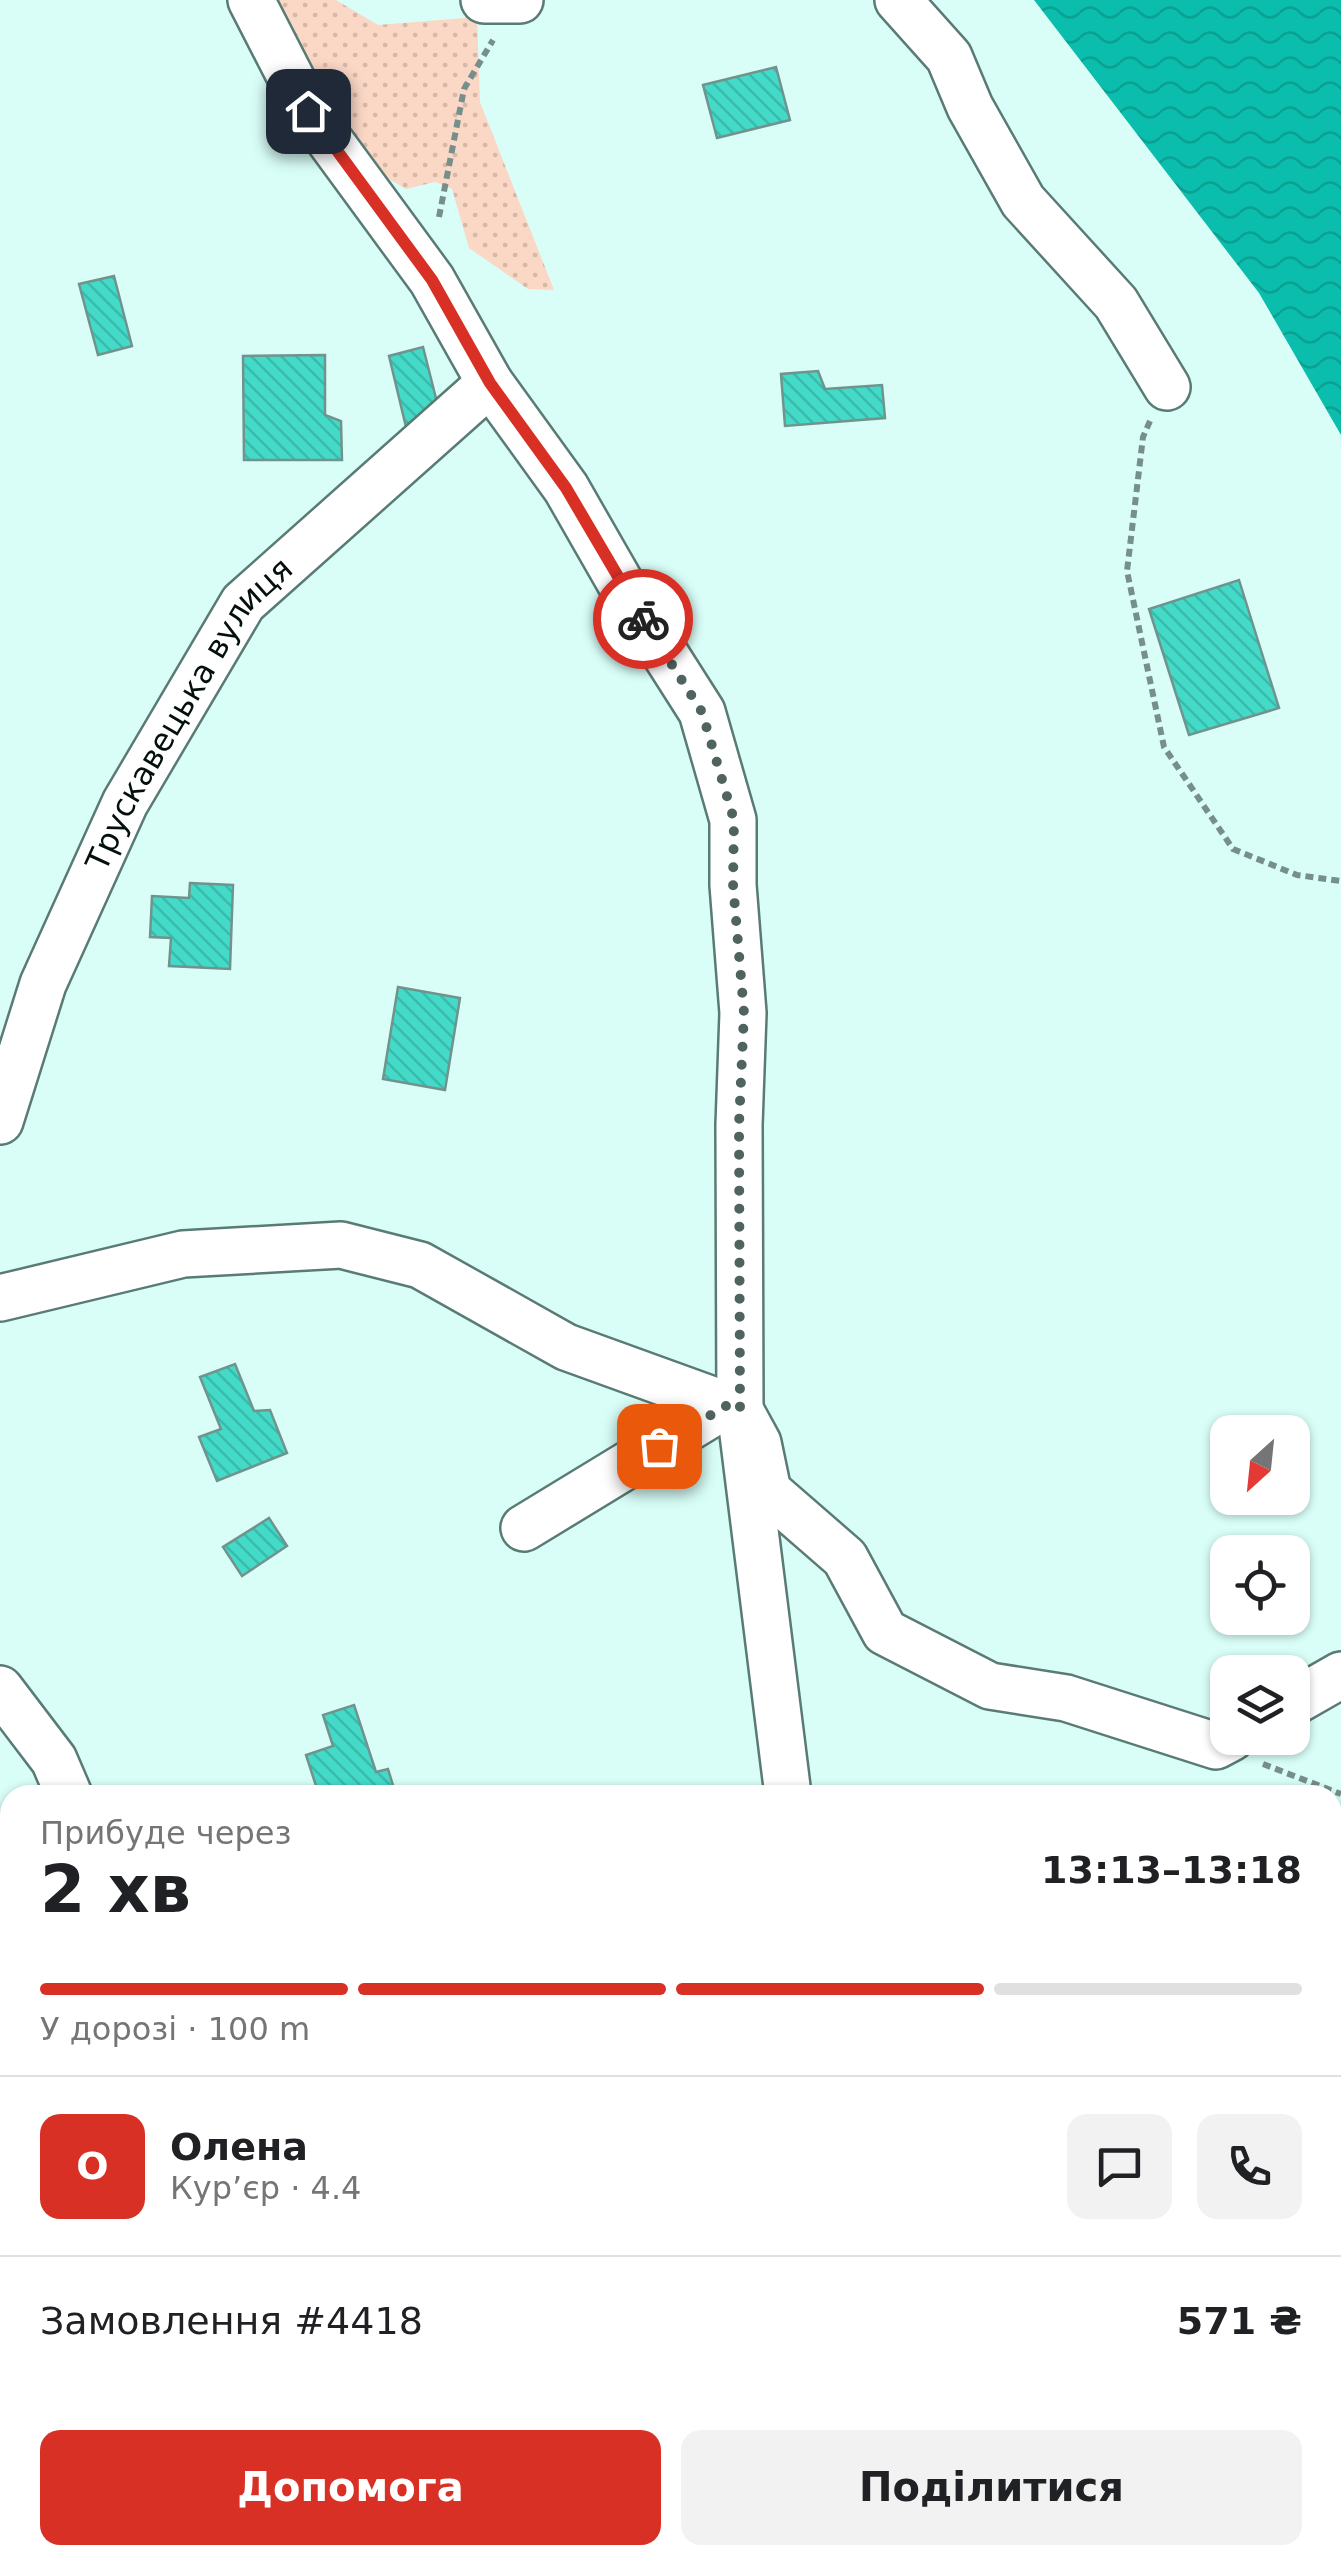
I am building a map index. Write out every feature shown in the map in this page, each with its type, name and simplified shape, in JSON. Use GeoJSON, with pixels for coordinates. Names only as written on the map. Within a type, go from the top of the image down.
{"type":"FeatureCollection","features":[{"type":"Feature","properties":{"kind":"street"},"geometry":{"type":"LineString","coordinates":[[251,0],[308,111],[432,280],[490,383],[566,488],[625,591],[702,712],[734,820],[733,884],[744,1013],[733,1408],[787,1785]]}},
{"type":"Feature","properties":{"kind":"street"},"geometry":{"type":"LineString","coordinates":[[484,0],[518,0]]}},
{"type":"Feature","properties":{"kind":"street"},"geometry":{"type":"LineString","coordinates":[[898,0],[949,57],[970,108],[1023,201],[1116,303],[1167,387]]}},
{"type":"Feature","properties":{"kind":"street","name":"Трускавецька вулиця"},"geometry":{"type":"LineString","coordinates":[[0,1121],[43,984],[125,803],[243,603],[490,383]]}},
{"type":"Feature","properties":{"kind":"street"},"geometry":{"type":"LineString","coordinates":[[0,1298],[183,1254],[341,1245],[420,1265],[566,1346],[733,1408],[758,1443],[768,1491],[845,1558],[886,1632],[990,1686],[1066,1698],[1210,1738]]}},
{"type":"Feature","properties":{"kind":"street"},"geometry":{"type":"LineString","coordinates":[[524,1528],[733,1408]]}},
{"type":"Feature","properties":{"kind":"street"},"geometry":{"type":"LineString","coordinates":[[1310,1694],[1341,1676]]}},
{"type":"Feature","properties":{"kind":"street"},"geometry":{"type":"LineString","coordinates":[[0,1689],[54,1760],[64,1785]]}},
{"type":"Feature","properties":{"kind":"path"},"geometry":{"type":"LineString","coordinates":[[432,280],[441,198],[464,89],[518,0]]}},
{"type":"Feature","properties":{"kind":"path"},"geometry":{"type":"LineString","coordinates":[[1167,387],[1143,437],[1127,571],[1164,747],[1233,849],[1297,875],[1341,881]]}},
{"type":"Feature","properties":{"kind":"path"},"geometry":{"type":"LineString","coordinates":[[1253,1755],[1321,1785]]}},
{"type":"Feature","properties":{"kind":"shaded area"},"geometry":{"type":"Polygon","coordinates":[[[272,0],[336,0],[378,25],[477,17],[480,102],[554,290],[528,289],[469,248],[452,189],[435,182],[406,189],[380,174],[327,100],[272,0]]]}},
{"type":"Feature","properties":{"kind":"water"},"geometry":{"type":"Polygon","coordinates":[[[1034,0],[1341,0],[1341,435],[1259,293],[1034,0]]]}},
{"type":"Feature","properties":{"kind":"building"},"geometry":{"type":"Polygon","coordinates":[[[776,67],[790,120],[717,138],[703,85],[776,67]]]}},
{"type":"Feature","properties":{"kind":"building"},"geometry":{"type":"Polygon","coordinates":[[[114,276],[132,346],[98,355],[79,284],[114,276]]]}},
{"type":"Feature","properties":{"kind":"building"},"geometry":{"type":"Polygon","coordinates":[[[423,347],[441,418],[406,427],[389,356],[423,347]]]}},
{"type":"Feature","properties":{"kind":"building"},"geometry":{"type":"Polygon","coordinates":[[[325,355],[325,415],[341,421],[342,460],[244,460],[243,356],[325,355]]]}},
{"type":"Feature","properties":{"kind":"building"},"geometry":{"type":"Polygon","coordinates":[[[818,371],[825,389],[882,385],[885,418],[785,426],[781,374],[818,371]]]}},
{"type":"Feature","properties":{"kind":"building"},"geometry":{"type":"Polygon","coordinates":[[[1239,580],[1279,708],[1189,735],[1149,609],[1239,580]]]}},
{"type":"Feature","properties":{"kind":"building"},"geometry":{"type":"Polygon","coordinates":[[[190,883],[233,885],[230,969],[169,966],[171,938],[150,937],[152,896],[189,898],[190,883]]]}},
{"type":"Feature","properties":{"kind":"building"},"geometry":{"type":"Polygon","coordinates":[[[398,987],[460,998],[445,1090],[383,1079],[398,987]]]}},
{"type":"Feature","properties":{"kind":"building"},"geometry":{"type":"Polygon","coordinates":[[[235,1364],[254,1411],[270,1410],[287,1453],[217,1481],[199,1437],[221,1429],[200,1377],[235,1364]]]}},
{"type":"Feature","properties":{"kind":"building"},"geometry":{"type":"Polygon","coordinates":[[[269,1518],[287,1546],[242,1576],[223,1547],[269,1518]]]}},
{"type":"Feature","properties":{"kind":"building"},"geometry":{"type":"Polygon","coordinates":[[[354,1705],[376,1772],[388,1769],[393,1785],[316,1785],[306,1755],[333,1746],[323,1715],[354,1705]]]}},
{"type":"Feature","properties":{"kind":"way so far"},"geometry":{"type":"LineString","coordinates":[[643,619],[702,712],[734,820],[733,884],[744,1013],[739,1124],[740,1410],[726,1406],[659,1446]]}},
{"type":"Feature","properties":{"kind":"route"},"geometry":{"type":"LineString","coordinates":[[308,111],[432,280],[490,383],[566,488],[643,619]]}}]}
